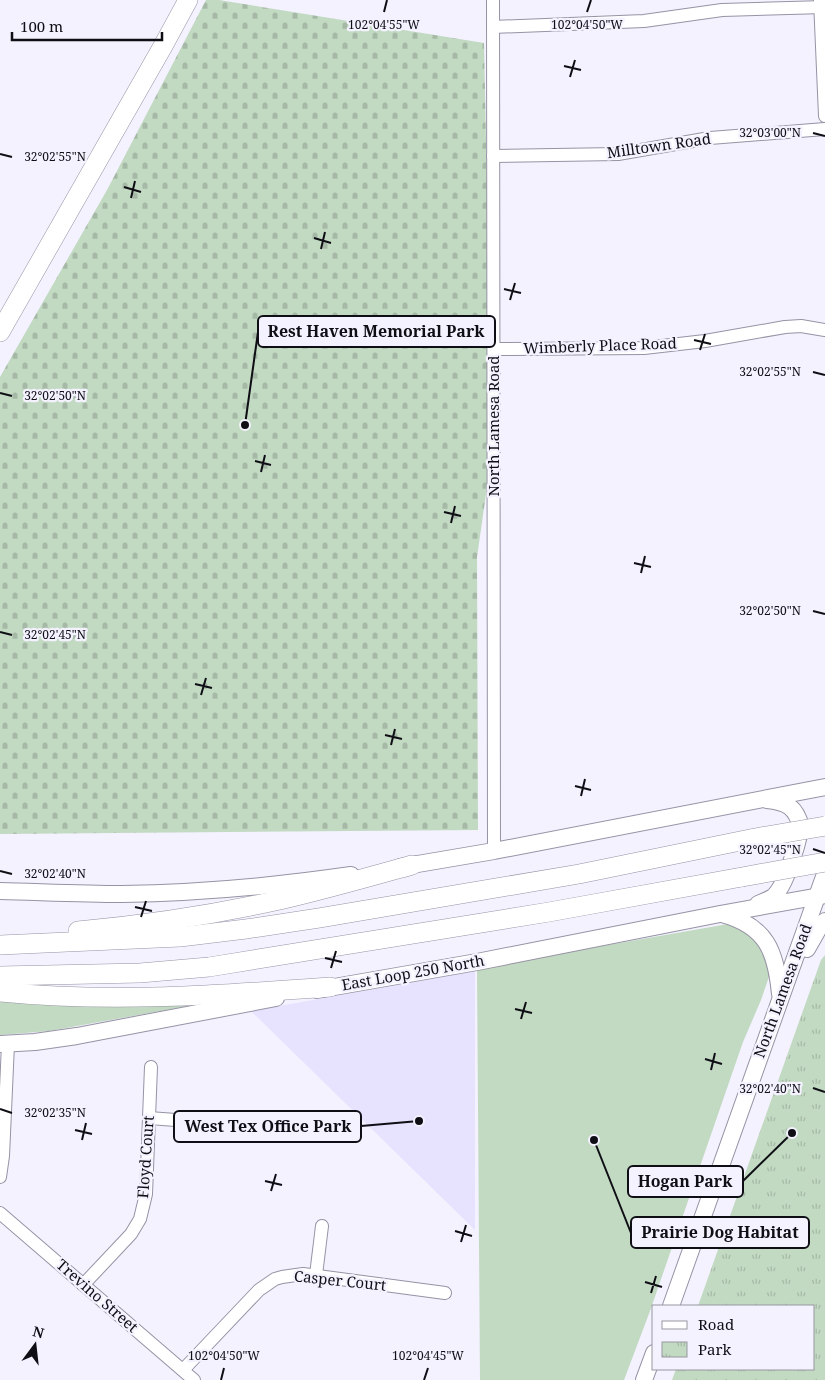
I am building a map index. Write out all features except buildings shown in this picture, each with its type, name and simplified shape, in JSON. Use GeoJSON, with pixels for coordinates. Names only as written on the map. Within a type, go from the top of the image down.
{"type":"FeatureCollection","features":[{"type":"Feature","properties":{"kind":"highway"},"geometry":{"type":"LineString","coordinates":[[0,332],[188,0]]}},
{"type":"Feature","properties":{"kind":"highway"},"geometry":{"type":"LineString","coordinates":[[0,945],[180,937],[255,927],[579,874],[755,838],[825,826]]}},
{"type":"Feature","properties":{"kind":"highway"},"geometry":{"type":"LineString","coordinates":[[0,976],[140,973],[209,967],[548,912],[825,862]]}},
{"type":"Feature","properties":{"kind":"highway"},"geometry":{"type":"LineString","coordinates":[[0,935],[123,926],[234,909],[282,899],[412,865]]}},
{"type":"Feature","properties":{"kind":"highway"},"geometry":{"type":"LineString","coordinates":[[0,992],[120,998],[330,987]]}},
{"type":"Feature","properties":{"kind":"main road"},"geometry":{"type":"LineString","coordinates":[[0,891],[107,894],[207,891],[335,878],[494,852],[818,788],[825,777]]}},
{"type":"Feature","properties":{"kind":"main road"},"geometry":{"type":"LineString","coordinates":[[720,914],[748,908],[764,902],[774,896],[782,885],[801,827],[799,818],[789,806],[780,801],[764,799]]}},
{"type":"Feature","properties":{"kind":"main road","name":"North Lamesa Road"},"geometry":{"type":"LineString","coordinates":[[671,1305],[780,1000],[821,896],[825,874]]}},
{"type":"Feature","properties":{"kind":"main road","name":"East Loop 250 North"},"geometry":{"type":"LineString","coordinates":[[4,1044],[77,1036],[821,896]]}},
{"type":"Feature","properties":{"kind":"main road"},"geometry":{"type":"LineString","coordinates":[[720,914],[745,922],[756,930],[768,944],[775,961],[780,1000]]}},
{"type":"Feature","properties":{"kind":"main road"},"geometry":{"type":"LineString","coordinates":[[780,1000],[791,984],[810,943],[825,921]]}},
{"type":"Feature","properties":{"kind":"main road"},"geometry":{"type":"LineString","coordinates":[[644,1380],[652,1358]]}},
{"type":"Feature","properties":{"kind":"street","name":"North Lamesa Road"},"geometry":{"type":"LineString","coordinates":[[493,0],[494,852]]}},
{"type":"Feature","properties":{"kind":"street"},"geometry":{"type":"LineString","coordinates":[[493,27],[644,21],[722,10],[822,5],[825,116]]}},
{"type":"Feature","properties":{"kind":"street","name":"Milltown Road"},"geometry":{"type":"LineString","coordinates":[[493,156],[618,154],[710,138],[825,129]]}},
{"type":"Feature","properties":{"kind":"street","name":"Wimberly Place Road"},"geometry":{"type":"LineString","coordinates":[[494,349],[644,348],[705,341],[785,327],[801,326],[825,330]]}},
{"type":"Feature","properties":{"kind":"street"},"geometry":{"type":"LineString","coordinates":[[0,1177],[3,1156],[4,1044]]}},
{"type":"Feature","properties":{"kind":"street","name":"Floyd Court"},"geometry":{"type":"LineString","coordinates":[[83,1285],[131,1234],[140,1219],[146,1194],[151,1067]]}},
{"type":"Feature","properties":{"kind":"street"},"geometry":{"type":"LineString","coordinates":[[149,1118],[190,1121]]}},
{"type":"Feature","properties":{"kind":"street","name":"Trevino Street"},"geometry":{"type":"LineString","coordinates":[[0,1213],[194,1380]]}},
{"type":"Feature","properties":{"kind":"street"},"geometry":{"type":"LineString","coordinates":[[316,1275],[322,1226]]}},
{"type":"Feature","properties":{"kind":"street","name":"Casper Court"},"geometry":{"type":"LineString","coordinates":[[183,1370],[259,1290],[275,1279],[303,1274],[316,1275],[445,1294]]}},
{"type":"Feature","properties":{"kind":"shaded area"},"geometry":{"type":"Polygon","coordinates":[[[475,971],[475,1230],[251,1011],[475,971]]]}},
{"type":"Feature","properties":{"kind":"green space"},"geometry":{"type":"Polygon","coordinates":[[[206,0],[219,0],[484,43],[490,335],[489,473],[477,557],[478,830],[0,834],[0,377],[107,190],[206,0]]]}},
{"type":"Feature","properties":{"kind":"green space"},"geometry":{"type":"Polygon","coordinates":[[[728,924],[742,929],[765,949],[771,971],[743,1042],[650,1311],[624,1380],[480,1380],[477,968],[728,924]]]}},
{"type":"Feature","properties":{"kind":"green space"},"geometry":{"type":"Polygon","coordinates":[[[825,955],[825,1380],[672,1380],[676,1370],[815,1370],[815,1305],[698,1305],[821,960],[825,955]]]}},
{"type":"Feature","properties":{"kind":"green space"},"geometry":{"type":"Polygon","coordinates":[[[0,1001],[71,1006],[200,1004],[49,1031],[0,1035],[0,1001]]]}},
{"type":"Feature","properties":{"kind":"place","name":"Rest Haven Memorial Park"},"geometry":{"type":"Point","coordinates":[245,425]}},
{"type":"Feature","properties":{"kind":"place","name":"West Tex Office Park"},"geometry":{"type":"Point","coordinates":[419,1121]}},
{"type":"Feature","properties":{"kind":"place","name":"Hogan Park"},"geometry":{"type":"Point","coordinates":[792,1133]}},
{"type":"Feature","properties":{"kind":"place","name":"Prairie Dog Habitat"},"geometry":{"type":"Point","coordinates":[594,1140]}}]}
